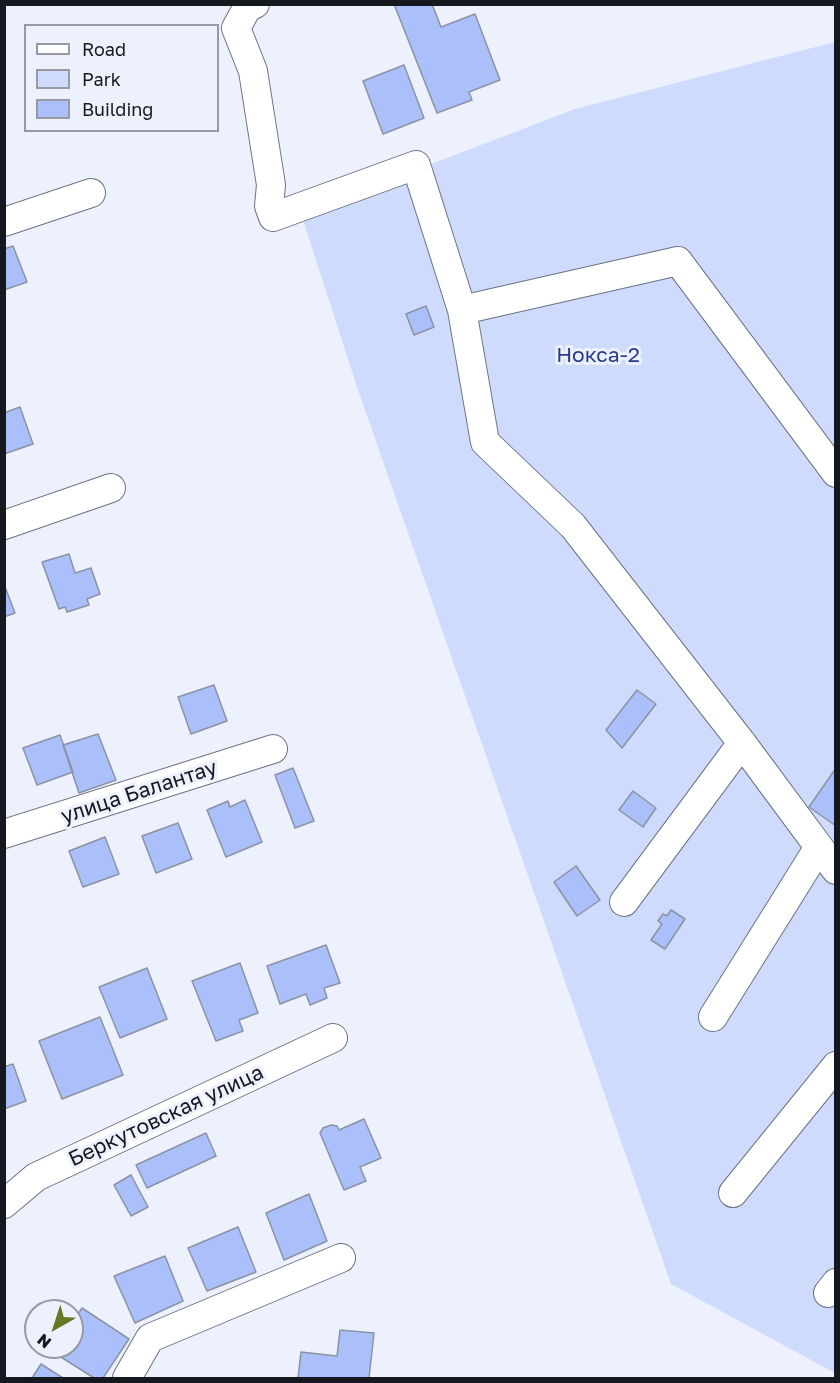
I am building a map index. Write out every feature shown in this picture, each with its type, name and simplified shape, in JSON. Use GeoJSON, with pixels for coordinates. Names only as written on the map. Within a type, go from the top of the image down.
{"type":"FeatureCollection","features":[{"type":"Feature","properties":{"kind":"street"},"geometry":{"type":"LineString","coordinates":[[255,4],[247,8],[236,28],[253,72],[271,185],[269,206],[273,217],[416,165],[462,310],[484,442],[573,526],[742,743],[827,858],[713,1017]]}},
{"type":"Feature","properties":{"kind":"street"},"geometry":{"type":"LineString","coordinates":[[4,222],[91,193]]}},
{"type":"Feature","properties":{"kind":"street"},"geometry":{"type":"LineString","coordinates":[[462,310],[678,261],[836,473]]}},
{"type":"Feature","properties":{"kind":"street"},"geometry":{"type":"LineString","coordinates":[[4,525],[111,488]]}},
{"type":"Feature","properties":{"kind":"street"},"geometry":{"type":"LineString","coordinates":[[624,902],[742,743]]}},
{"type":"Feature","properties":{"kind":"street","name":"улица Балантау"},"geometry":{"type":"LineString","coordinates":[[4,834],[273,749]]}},
{"type":"Feature","properties":{"kind":"street","name":"Беркутовская улица"},"geometry":{"type":"LineString","coordinates":[[4,1204],[36,1177],[333,1038]]}},
{"type":"Feature","properties":{"kind":"street"},"geometry":{"type":"LineString","coordinates":[[733,1194],[836,1066]]}},
{"type":"Feature","properties":{"kind":"street"},"geometry":{"type":"LineString","coordinates":[[127,1378],[150,1338],[341,1258]]}},
{"type":"Feature","properties":{"kind":"green space","name":"Нокса-2"},"geometry":{"type":"Polygon","coordinates":[[[835,42],[835,1373],[671,1284],[358,390],[301,214],[575,109],[835,42]]]}},
{"type":"Feature","properties":{"kind":"building"},"geometry":{"type":"Polygon","coordinates":[[[394,4],[432,4],[441,27],[475,14],[500,80],[469,92],[472,100],[437,113],[394,4]]]}},
{"type":"Feature","properties":{"kind":"building"},"geometry":{"type":"Polygon","coordinates":[[[404,65],[424,118],[383,134],[363,81],[404,65]]]}},
{"type":"Feature","properties":{"kind":"building"},"geometry":{"type":"Polygon","coordinates":[[[13,246],[27,282],[4,290],[4,249],[13,246]]]}},
{"type":"Feature","properties":{"kind":"building"},"geometry":{"type":"Polygon","coordinates":[[[426,306],[434,327],[414,335],[406,314],[426,306]]]}},
{"type":"Feature","properties":{"kind":"building"},"geometry":{"type":"Polygon","coordinates":[[[20,407],[33,444],[4,454],[4,413],[20,407]]]}},
{"type":"Feature","properties":{"kind":"building"},"geometry":{"type":"Polygon","coordinates":[[[69,554],[75,573],[91,568],[100,594],[87,599],[89,605],[67,612],[65,607],[59,609],[42,562],[69,554]]]}},
{"type":"Feature","properties":{"kind":"building"},"geometry":{"type":"Polygon","coordinates":[[[4,584],[15,613],[4,617],[4,584]]]}},
{"type":"Feature","properties":{"kind":"building"},"geometry":{"type":"Polygon","coordinates":[[[214,685],[227,721],[191,734],[178,697],[214,685]]]}},
{"type":"Feature","properties":{"kind":"building"},"geometry":{"type":"Polygon","coordinates":[[[637,690],[656,704],[622,748],[606,730],[637,690]]]}},
{"type":"Feature","properties":{"kind":"building"},"geometry":{"type":"Polygon","coordinates":[[[98,734],[116,780],[79,793],[63,745],[98,734]]]}},
{"type":"Feature","properties":{"kind":"building"},"geometry":{"type":"Polygon","coordinates":[[[60,735],[73,772],[37,785],[23,748],[60,735]]]}},
{"type":"Feature","properties":{"kind":"building"},"geometry":{"type":"Polygon","coordinates":[[[293,768],[314,821],[295,828],[275,775],[293,768]]]}},
{"type":"Feature","properties":{"kind":"building"},"geometry":{"type":"Polygon","coordinates":[[[836,768],[836,826],[809,807],[836,768]]]}},
{"type":"Feature","properties":{"kind":"building"},"geometry":{"type":"Polygon","coordinates":[[[633,791],[656,808],[643,827],[619,810],[633,791]]]}},
{"type":"Feature","properties":{"kind":"building"},"geometry":{"type":"Polygon","coordinates":[[[245,800],[262,842],[226,857],[207,810],[228,801],[230,807],[245,800]]]}},
{"type":"Feature","properties":{"kind":"building"},"geometry":{"type":"Polygon","coordinates":[[[178,823],[192,859],[156,873],[142,836],[178,823]]]}},
{"type":"Feature","properties":{"kind":"building"},"geometry":{"type":"Polygon","coordinates":[[[105,837],[119,874],[83,887],[69,851],[105,837]]]}},
{"type":"Feature","properties":{"kind":"building"},"geometry":{"type":"Polygon","coordinates":[[[576,866],[600,900],[577,916],[554,882],[576,866]]]}},
{"type":"Feature","properties":{"kind":"building"},"geometry":{"type":"Polygon","coordinates":[[[671,910],[685,919],[665,949],[651,940],[662,924],[658,921],[663,914],[667,916],[671,910]]]}},
{"type":"Feature","properties":{"kind":"building"},"geometry":{"type":"Polygon","coordinates":[[[326,945],[340,983],[324,988],[327,998],[310,1005],[306,994],[280,1004],[267,966],[326,945]]]}},
{"type":"Feature","properties":{"kind":"building"},"geometry":{"type":"Polygon","coordinates":[[[240,963],[258,1013],[239,1020],[243,1031],[216,1041],[192,981],[240,963]]]}},
{"type":"Feature","properties":{"kind":"building"},"geometry":{"type":"Polygon","coordinates":[[[147,968],[167,1019],[120,1038],[99,987],[147,968]]]}},
{"type":"Feature","properties":{"kind":"building"},"geometry":{"type":"Polygon","coordinates":[[[100,1017],[123,1075],[62,1099],[39,1041],[100,1017]]]}},
{"type":"Feature","properties":{"kind":"building"},"geometry":{"type":"Polygon","coordinates":[[[13,1064],[26,1101],[4,1109],[4,1067],[13,1064]]]}},
{"type":"Feature","properties":{"kind":"building"},"geometry":{"type":"Polygon","coordinates":[[[364,1119],[381,1158],[360,1167],[366,1181],[344,1190],[320,1133],[323,1128],[331,1125],[337,1126],[339,1130],[364,1119]]]}},
{"type":"Feature","properties":{"kind":"building"},"geometry":{"type":"Polygon","coordinates":[[[206,1133],[216,1156],[147,1188],[136,1165],[206,1133]]]}},
{"type":"Feature","properties":{"kind":"building"},"geometry":{"type":"Polygon","coordinates":[[[131,1175],[148,1207],[131,1216],[114,1185],[131,1175]]]}},
{"type":"Feature","properties":{"kind":"building"},"geometry":{"type":"Polygon","coordinates":[[[309,1194],[327,1241],[284,1260],[266,1213],[309,1194]]]}},
{"type":"Feature","properties":{"kind":"building"},"geometry":{"type":"Polygon","coordinates":[[[238,1227],[256,1272],[207,1291],[188,1248],[238,1227]]]}},
{"type":"Feature","properties":{"kind":"building"},"geometry":{"type":"Polygon","coordinates":[[[165,1256],[183,1301],[135,1323],[114,1276],[165,1256]]]}},
{"type":"Feature","properties":{"kind":"building"},"geometry":{"type":"Polygon","coordinates":[[[84,1309],[129,1339],[103,1378],[94,1378],[64,1359],[84,1359],[84,1309]]]}},
{"type":"Feature","properties":{"kind":"building"},"geometry":{"type":"Polygon","coordinates":[[[340,1330],[374,1333],[369,1378],[298,1378],[301,1352],[337,1356],[340,1330]]]}},
{"type":"Feature","properties":{"kind":"building"},"geometry":{"type":"Polygon","coordinates":[[[41,1364],[63,1378],[32,1378],[41,1364]]]}}]}
